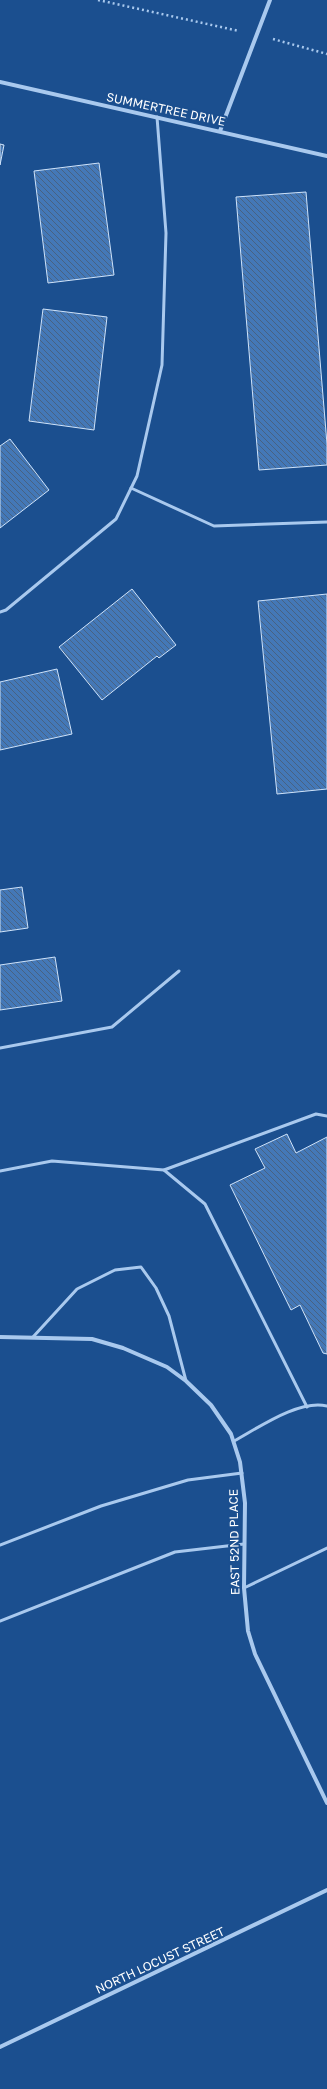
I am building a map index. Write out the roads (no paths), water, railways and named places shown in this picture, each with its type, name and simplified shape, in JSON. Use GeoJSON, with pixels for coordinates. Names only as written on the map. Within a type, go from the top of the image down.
{"type":"FeatureCollection","features":[{"type":"Feature","properties":{"kind":"street"},"geometry":{"type":"LineString","coordinates":[[220,131],[270,0]]}},
{"type":"Feature","properties":{"kind":"street","name":"SUMMERTREE DRIVE"},"geometry":{"type":"LineString","coordinates":[[0,82],[327,156]]}},
{"type":"Feature","properties":{"kind":"street","name":"EAST 52ND PLACE"},"geometry":{"type":"LineString","coordinates":[[0,1337],[92,1339],[123,1348],[167,1367],[186,1381],[211,1405],[231,1434],[242,1473],[245,1503],[244,1588],[248,1631],[255,1654],[327,1803]]}},
{"type":"Feature","properties":{"kind":"street","name":"NORTH LOCUST STREET"},"geometry":{"type":"LineString","coordinates":[[0,2047],[327,1890]]}},
{"type":"Feature","properties":{"kind":"lane"},"geometry":{"type":"LineString","coordinates":[[0,612],[6,610],[116,519],[137,476],[162,365],[166,234],[157,117]]}},
{"type":"Feature","properties":{"kind":"lane"},"geometry":{"type":"LineString","coordinates":[[131,488],[214,526],[327,522]]}},
{"type":"Feature","properties":{"kind":"lane"},"geometry":{"type":"LineString","coordinates":[[0,1048],[112,1027],[179,971]]}},
{"type":"Feature","properties":{"kind":"lane"},"geometry":{"type":"LineString","coordinates":[[0,1171],[52,1161],[164,1170],[316,1114],[327,1116]]}},
{"type":"Feature","properties":{"kind":"lane"},"geometry":{"type":"LineString","coordinates":[[164,1170],[205,1204],[307,1406]]}},
{"type":"Feature","properties":{"kind":"lane"},"geometry":{"type":"LineString","coordinates":[[33,1337],[77,1289],[115,1270],[141,1267],[156,1288],[169,1316],[186,1381]]}},
{"type":"Feature","properties":{"kind":"lane"},"geometry":{"type":"LineString","coordinates":[[234,1441],[280,1416],[316,1404],[327,1406]]}},
{"type":"Feature","properties":{"kind":"lane"},"geometry":{"type":"LineString","coordinates":[[0,1545],[101,1506],[188,1480],[242,1473]]}},
{"type":"Feature","properties":{"kind":"lane"},"geometry":{"type":"LineString","coordinates":[[0,1621],[175,1552],[244,1544]]}},
{"type":"Feature","properties":{"kind":"lane"},"geometry":{"type":"LineString","coordinates":[[244,1588],[327,1548]]}}]}
